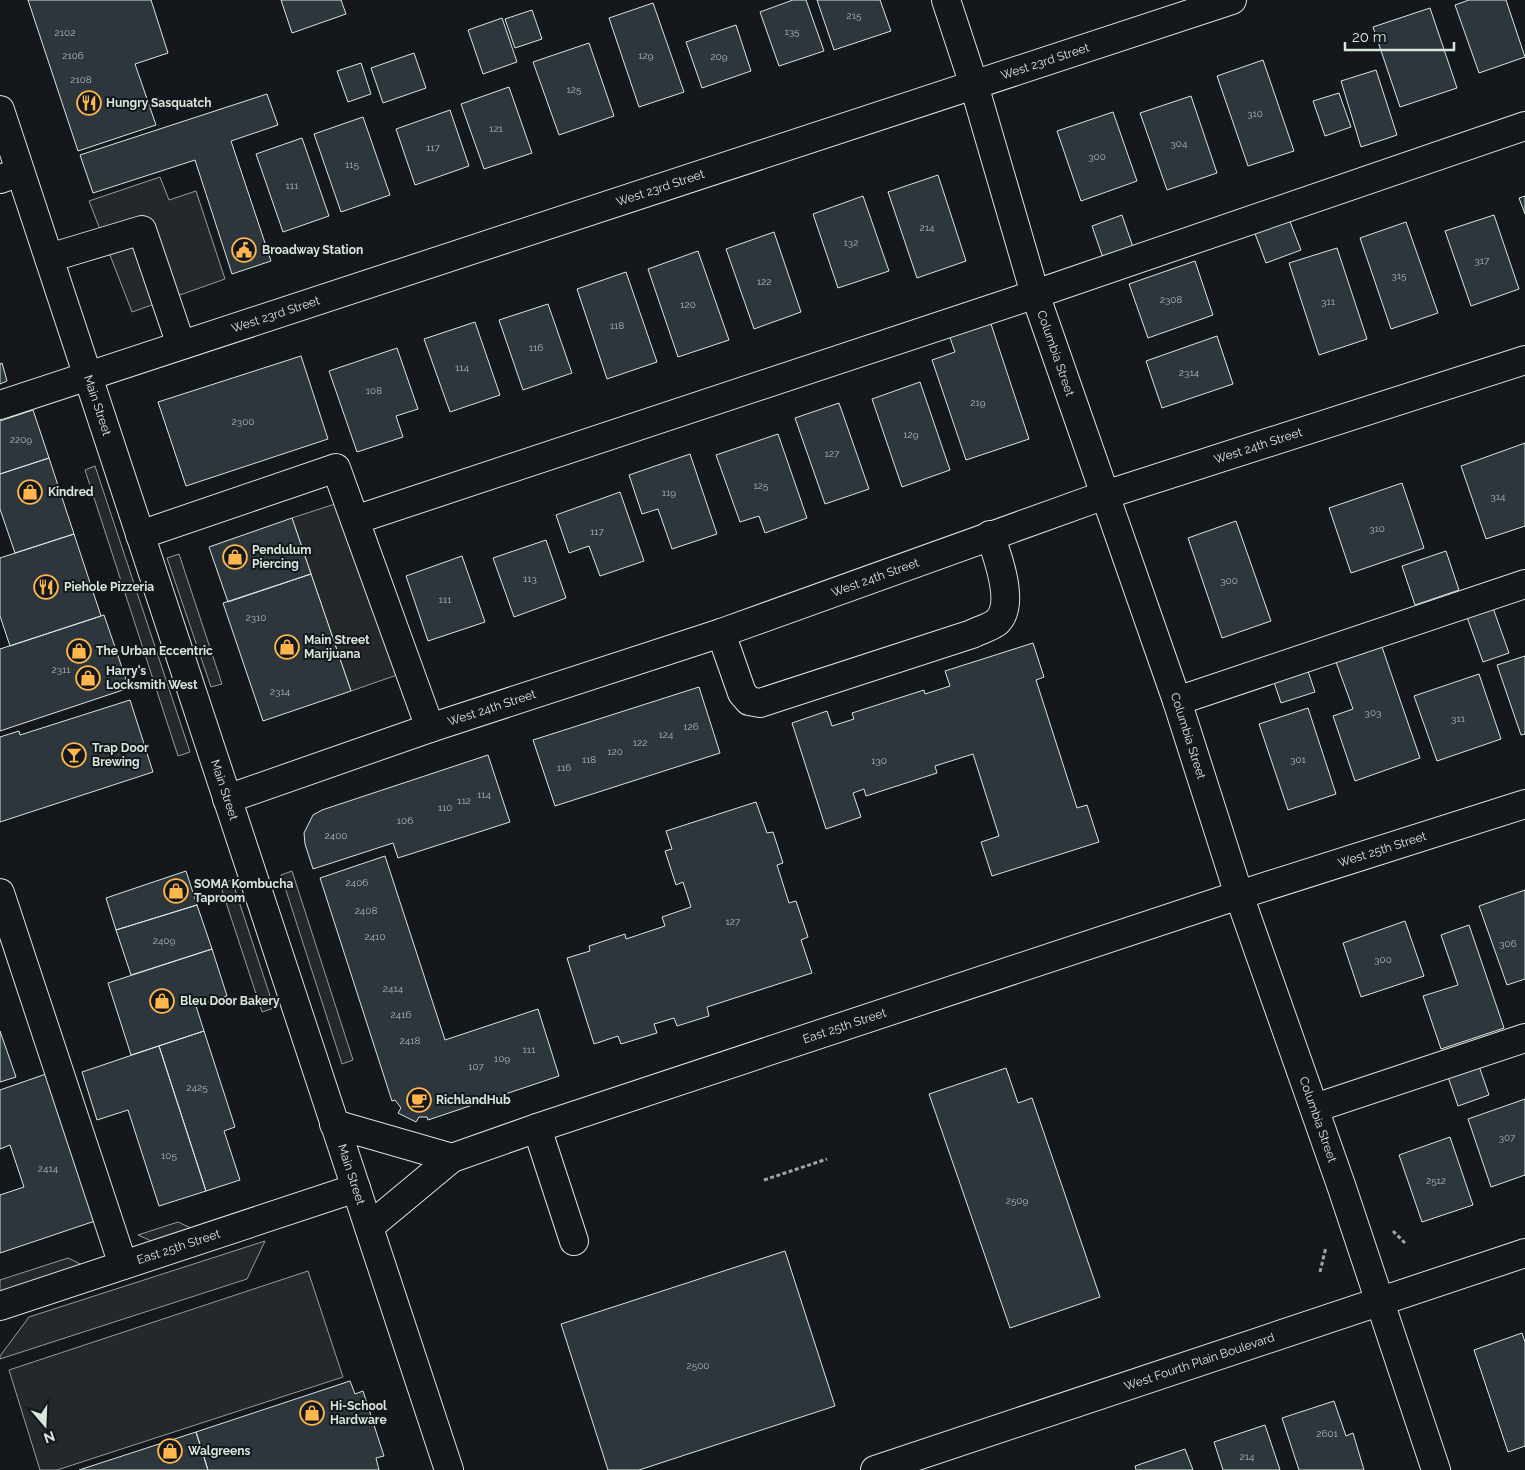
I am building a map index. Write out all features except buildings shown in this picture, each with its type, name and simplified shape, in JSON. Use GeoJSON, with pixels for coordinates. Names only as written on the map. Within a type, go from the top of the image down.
{"type":"FeatureCollection","features":[{"type":"Feature","properties":{"kind":"street","name":"Columbia Street"},"geometry":{"type":"LineString","coordinates":[[946,0],[974,86],[1035,294],[1177,701],[1239,895],[1315,1108],[1436,1470]]}},
{"type":"Feature","properties":{"kind":"street","name":"West 23rd Street"},"geometry":{"type":"LineString","coordinates":[[0,405],[1232,0]]}},
{"type":"Feature","properties":{"kind":"street","name":"Main Street"},"geometry":{"type":"LineString","coordinates":[[0,110],[10,176],[49,258],[449,1470]]}},
{"type":"Feature","properties":{"kind":"street"},"geometry":{"type":"LineString","coordinates":[[355,520],[1035,294],[1525,126]]}},
{"type":"Feature","properties":{"kind":"street"},"geometry":{"type":"LineString","coordinates":[[49,258],[142,230],[182,345]]}},
{"type":"Feature","properties":{"kind":"street","name":"West 24th Street"},"geometry":{"type":"LineString","coordinates":[[227,799],[430,728],[721,633],[1105,495],[1525,360]]}},
{"type":"Feature","properties":{"kind":"street"},"geometry":{"type":"LineString","coordinates":[[140,536],[336,468],[430,728]]}},
{"type":"Feature","properties":{"kind":"street"},"geometry":{"type":"LineString","coordinates":[[721,633],[742,693],[749,701],[760,702],[972,634],[997,622],[1004,611],[1005,596],[1002,573],[990,535]]}},
{"type":"Feature","properties":{"kind":"street"},"geometry":{"type":"LineString","coordinates":[[1177,701],[1525,584]]}},
{"type":"Feature","properties":{"kind":"street","name":"West 25th Street"},"geometry":{"type":"LineString","coordinates":[[1239,895],[1525,804]]}},
{"type":"Feature","properties":{"kind":"street"},"geometry":{"type":"LineString","coordinates":[[0,893],[123,1265]]}},
{"type":"Feature","properties":{"kind":"street","name":"East 25th Street"},"geometry":{"type":"LineString","coordinates":[[369,1227],[452,1158],[537,1128],[1239,895]]}},
{"type":"Feature","properties":{"kind":"street"},"geometry":{"type":"LineString","coordinates":[[1315,1108],[1525,1038]]}},
{"type":"Feature","properties":{"kind":"street"},"geometry":{"type":"LineString","coordinates":[[334,1124],[452,1158]]}},
{"type":"Feature","properties":{"kind":"street"},"geometry":{"type":"LineString","coordinates":[[537,1128],[574,1241]]}},
{"type":"Feature","properties":{"kind":"street","name":"East 25th Street"},"geometry":{"type":"LineString","coordinates":[[0,1306],[356,1188]]}},
{"type":"Feature","properties":{"kind":"street","name":"West Fourth Plain Boulevard"},"geometry":{"type":"LineString","coordinates":[[875,1470],[1525,1253]]}},
{"type":"Feature","properties":{"kind":"path"},"geometry":{"type":"LineString","coordinates":[[764,1180],[827,1159]]}},
{"type":"Feature","properties":{"kind":"shaded area"},"geometry":{"type":"Polygon","coordinates":[[[160,177],[169,200],[196,191],[225,279],[132,312],[89,201],[160,177]]]}},
{"type":"Feature","properties":{"kind":"shaded area"},"geometry":{"type":"Polygon","coordinates":[[[95,466],[190,752],[178,756],[85,470],[95,466]]]}},
{"type":"Feature","properties":{"kind":"shaded area"},"geometry":{"type":"Polygon","coordinates":[[[338,503],[397,675],[351,691],[292,518],[338,503]]]}},
{"type":"Feature","properties":{"kind":"shaded area"},"geometry":{"type":"Polygon","coordinates":[[[179,554],[222,684],[211,687],[167,558],[179,554]]]}},
{"type":"Feature","properties":{"kind":"shaded area"},"geometry":{"type":"Polygon","coordinates":[[[292,871],[353,1060],[342,1064],[281,875],[292,871]]]}},
{"type":"Feature","properties":{"kind":"shaded area"},"geometry":{"type":"Polygon","coordinates":[[[232,880],[274,1008],[262,1012],[220,884],[232,880]]]}},
{"type":"Feature","properties":{"kind":"shaded area"},"geometry":{"type":"Polygon","coordinates":[[[178,1222],[208,1236],[169,1249],[138,1235],[178,1222]]]}},
{"type":"Feature","properties":{"kind":"shaded area"},"geometry":{"type":"Polygon","coordinates":[[[265,1241],[247,1279],[0,1359],[0,1356],[29,1317],[265,1241]]]}},
{"type":"Feature","properties":{"kind":"shaded area"},"geometry":{"type":"Polygon","coordinates":[[[68,1258],[99,1273],[0,1304],[0,1280],[68,1258]]]}},
{"type":"Feature","properties":{"kind":"shaded area"},"geometry":{"type":"Polygon","coordinates":[[[308,1271],[343,1377],[57,1470],[40,1470],[9,1370],[308,1271]]]}},
{"type":"Feature","properties":{"kind":"place","name":"Hungry Sasquatch"},"geometry":{"type":"Point","coordinates":[89,103]}},
{"type":"Feature","properties":{"kind":"place","name":"Broadway Station"},"geometry":{"type":"Point","coordinates":[244,250]}},
{"type":"Feature","properties":{"kind":"place","name":"Kindred"},"geometry":{"type":"Point","coordinates":[30,492]}},
{"type":"Feature","properties":{"kind":"place","name":"Pendulum Piercing"},"geometry":{"type":"Point","coordinates":[235,557]}},
{"type":"Feature","properties":{"kind":"place","name":"Piehole Pizzeria"},"geometry":{"type":"Point","coordinates":[46,587]}},
{"type":"Feature","properties":{"kind":"place","name":"Main Street Marijuana"},"geometry":{"type":"Point","coordinates":[287,647]}},
{"type":"Feature","properties":{"kind":"place","name":"The Urban Eccentric"},"geometry":{"type":"Point","coordinates":[79,651]}},
{"type":"Feature","properties":{"kind":"place","name":"Harry's Locksmith West"},"geometry":{"type":"Point","coordinates":[88,678]}},
{"type":"Feature","properties":{"kind":"place","name":"Trap Door Brewing"},"geometry":{"type":"Point","coordinates":[74,755]}},
{"type":"Feature","properties":{"kind":"place","name":"SOMA Kombucha Taproom"},"geometry":{"type":"Point","coordinates":[176,891]}},
{"type":"Feature","properties":{"kind":"place","name":"Bleu Door Bakery"},"geometry":{"type":"Point","coordinates":[162,1001]}},
{"type":"Feature","properties":{"kind":"place","name":"RichlandHub"},"geometry":{"type":"Point","coordinates":[419,1100]}},
{"type":"Feature","properties":{"kind":"place","name":"Hi-School Hardware"},"geometry":{"type":"Point","coordinates":[312,1413]}},
{"type":"Feature","properties":{"kind":"place","name":"Walgreens"},"geometry":{"type":"Point","coordinates":[170,1451]}}]}
